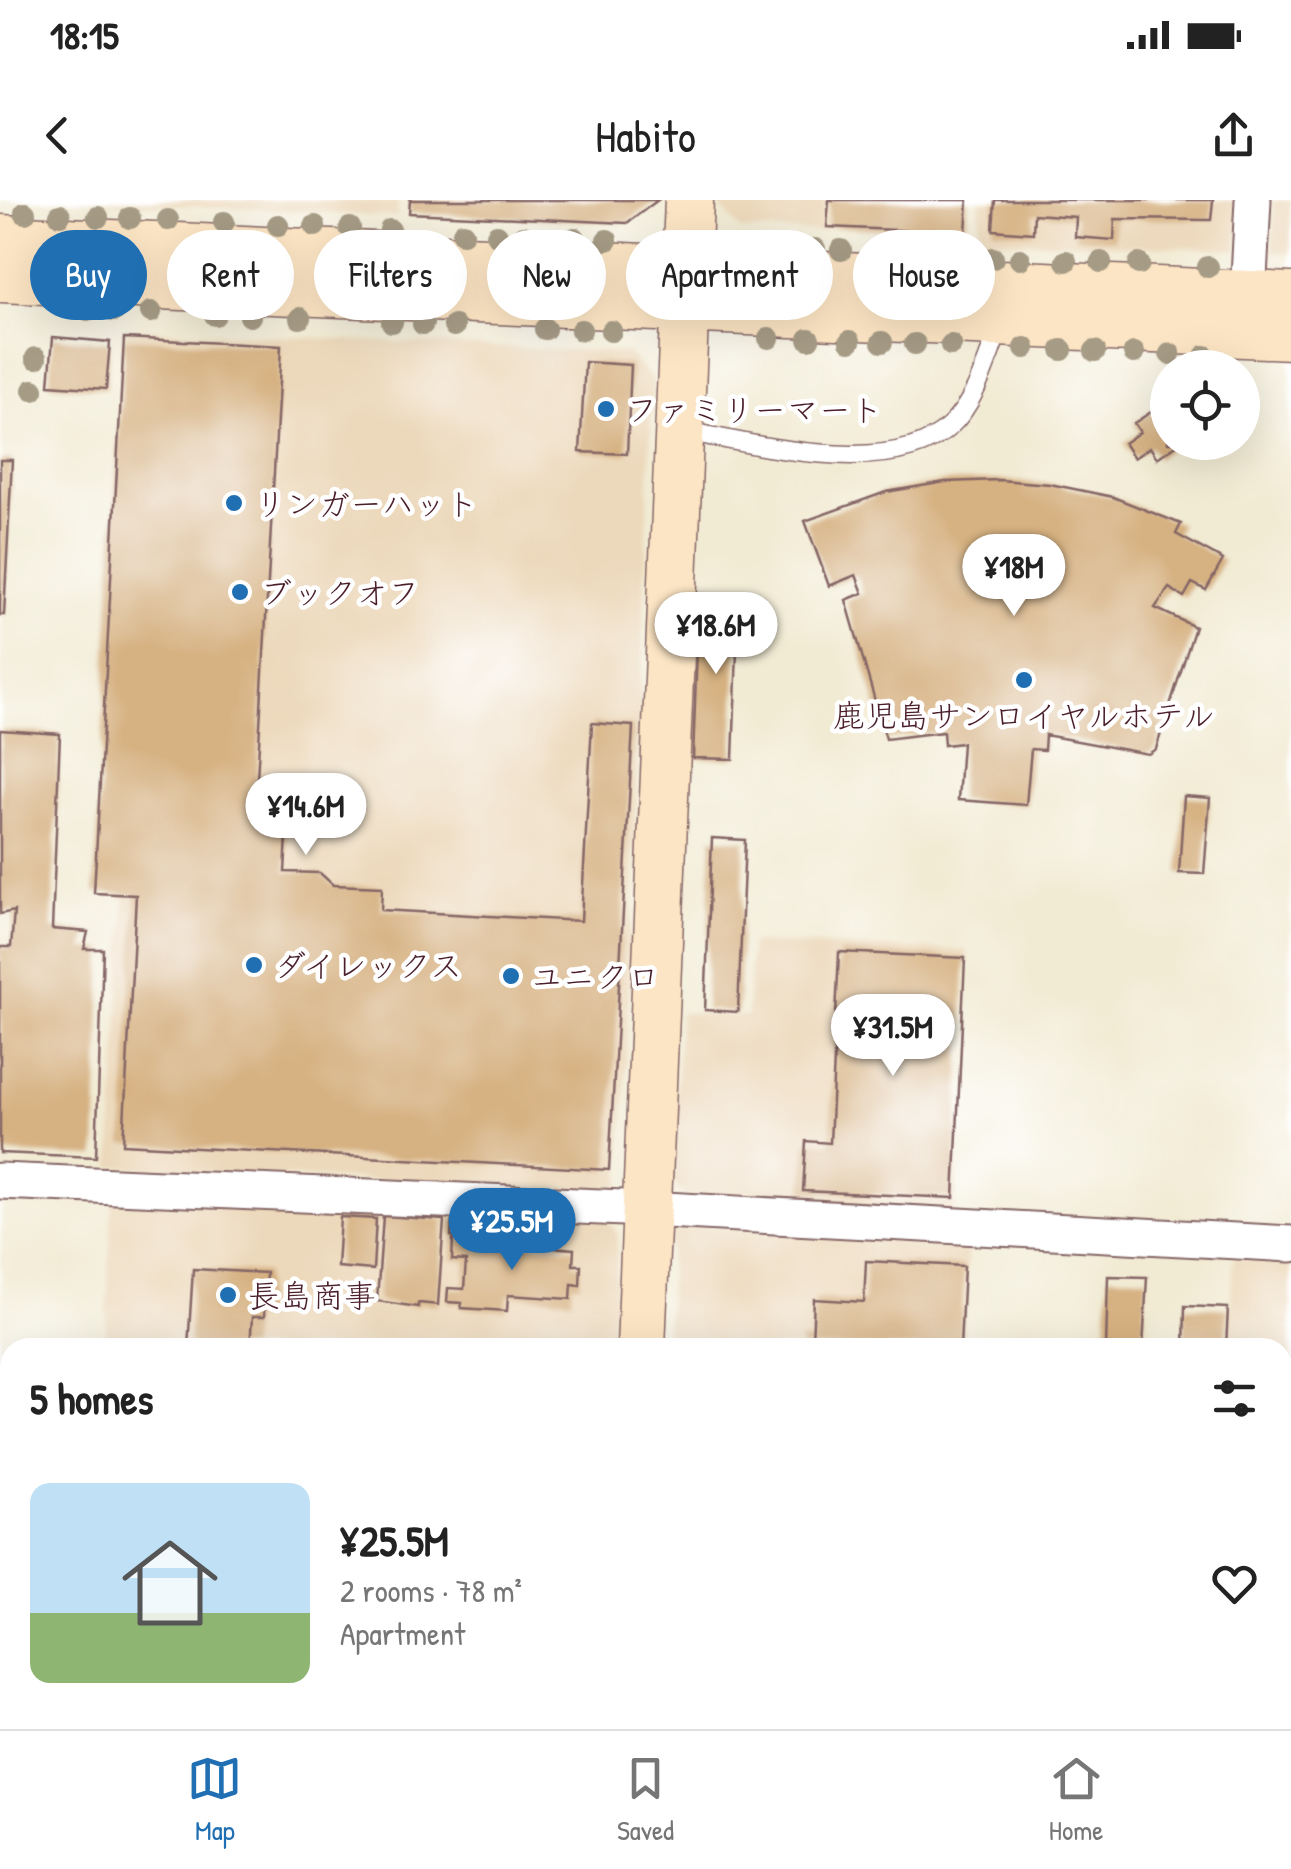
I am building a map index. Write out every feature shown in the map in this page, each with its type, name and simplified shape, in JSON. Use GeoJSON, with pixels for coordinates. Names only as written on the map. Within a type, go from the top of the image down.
{"type":"FeatureCollection","features":[{"type":"Feature","properties":{"kind":"street"},"geometry":{"type":"LineString","coordinates":[[687,230],[688,200]]}},
{"type":"Feature","properties":{"kind":"street"},"geometry":{"type":"LineString","coordinates":[[833,297],[1269,315],[1253,200]]}},
{"type":"Feature","properties":{"kind":"street"},"geometry":{"type":"LineString","coordinates":[[0,239],[167,258]]}},
{"type":"Feature","properties":{"kind":"street"},"geometry":{"type":"LineString","coordinates":[[294,272],[626,287]]}},
{"type":"Feature","properties":{"kind":"street"},"geometry":{"type":"LineString","coordinates":[[0,278],[167,274]]}},
{"type":"Feature","properties":{"kind":"street"},"geometry":{"type":"LineString","coordinates":[[641,1338],[684,320]]}},
{"type":"Feature","properties":{"kind":"street"},"geometry":{"type":"LineString","coordinates":[[0,1181],[647,1209],[1291,1244]]}},
{"type":"Feature","properties":{"kind":"lane"},"geometry":{"type":"LineString","coordinates":[[679,430],[822,453],[910,447],[950,428],[972,395],[1001,304]]}},
{"type":"Feature","properties":{"kind":"shaded area"},"geometry":{"type":"Polygon","coordinates":[[[78,200],[398,200],[397,217],[78,200]]]}},
{"type":"Feature","properties":{"kind":"shaded area"},"geometry":{"type":"Polygon","coordinates":[[[826,200],[825,230],[741,230],[715,201],[826,200]]]}},
{"type":"Feature","properties":{"kind":"shaded area"},"geometry":{"type":"Polygon","coordinates":[[[980,200],[1239,200],[1237,250],[995,240],[995,230],[978,230],[980,200]]]}},
{"type":"Feature","properties":{"kind":"shaded area"},"geometry":{"type":"Polygon","coordinates":[[[1274,200],[1291,200],[1291,253],[1272,252],[1274,200]]]}},
{"type":"Feature","properties":{"kind":"shaded area"},"geometry":{"type":"Polygon","coordinates":[[[125,329],[627,353],[653,380],[621,1185],[608,1192],[111,1167],[125,895],[94,893],[125,329]]]}},
{"type":"Feature","properties":{"kind":"shaded area"},"geometry":{"type":"Polygon","coordinates":[[[751,943],[967,951],[955,1213],[686,1198],[671,1180],[680,1012],[747,1016],[751,943]]]}},
{"type":"Feature","properties":{"kind":"shaded area"},"geometry":{"type":"Polygon","coordinates":[[[112,1199],[607,1218],[618,1234],[614,1338],[105,1338],[112,1199]]]}},
{"type":"Feature","properties":{"kind":"shaded area"},"geometry":{"type":"Polygon","coordinates":[[[683,1224],[968,1241],[963,1338],[666,1338],[671,1234],[683,1224]]]}},
{"type":"Feature","properties":{"kind":"shaded area"},"geometry":{"type":"Polygon","coordinates":[[[1233,1258],[1291,1260],[1291,1338],[1229,1338],[1233,1258]]]}},
{"type":"Feature","properties":{"kind":"building"},"geometry":{"type":"Polygon","coordinates":[[[410,200],[658,200],[627,223],[409,213],[410,200]]]}},
{"type":"Feature","properties":{"kind":"building"},"geometry":{"type":"Polygon","coordinates":[[[829,200],[968,200],[966,230],[827,227],[829,200]]]}},
{"type":"Feature","properties":{"kind":"building"},"geometry":{"type":"Polygon","coordinates":[[[995,200],[1213,200],[1211,220],[1115,219],[1114,240],[1075,237],[1076,217],[1034,214],[1033,233],[993,230],[995,200]]]}},
{"type":"Feature","properties":{"kind":"building"},"geometry":{"type":"Polygon","coordinates":[[[53,337],[110,342],[106,389],[49,385],[53,337]]]}},
{"type":"Feature","properties":{"kind":"building"},"geometry":{"type":"Polygon","coordinates":[[[124,338],[281,346],[257,780],[290,782],[285,872],[320,873],[333,885],[382,887],[381,910],[581,921],[592,723],[633,726],[609,1170],[123,1144],[136,895],[94,893],[124,338]]]}},
{"type":"Feature","properties":{"kind":"building","name":"ファミリーマート"},"geometry":{"type":"Polygon","coordinates":[[[585,362],[631,365],[627,454],[580,452],[585,362]]]}},
{"type":"Feature","properties":{"kind":"building"},"geometry":{"type":"Polygon","coordinates":[[[1150,413],[1150,447],[1134,458],[1124,443],[1140,432],[1134,423],[1150,413]]]}},
{"type":"Feature","properties":{"kind":"building"},"geometry":{"type":"Polygon","coordinates":[[[0,460],[12,460],[4,615],[0,615],[0,460]]]}},
{"type":"Feature","properties":{"kind":"building","name":"鹿児島サンロイヤルホテル"},"geometry":{"type":"Polygon","coordinates":[[[999,480],[1050,484],[1113,497],[1181,524],[1176,534],[1223,560],[1206,590],[1192,583],[1184,597],[1169,588],[1155,608],[1195,627],[1156,749],[1148,754],[1045,735],[1044,750],[1031,749],[1026,805],[958,800],[962,743],[944,745],[943,732],[886,739],[846,600],[863,593],[856,575],[829,586],[805,521],[886,492],[945,482],[999,480]]]}},
{"type":"Feature","properties":{"kind":"building"},"geometry":{"type":"Polygon","coordinates":[[[699,594],[739,595],[733,759],[693,758],[699,594]]]}},
{"type":"Feature","properties":{"kind":"building"},"geometry":{"type":"Polygon","coordinates":[[[0,730],[60,734],[52,929],[88,932],[84,949],[103,949],[96,1157],[0,1153],[0,947],[11,947],[14,911],[0,914],[0,730]]]}},
{"type":"Feature","properties":{"kind":"building"},"geometry":{"type":"Polygon","coordinates":[[[1184,796],[1210,798],[1204,874],[1179,873],[1184,796]]]}},
{"type":"Feature","properties":{"kind":"building"},"geometry":{"type":"Polygon","coordinates":[[[712,838],[745,840],[738,1012],[705,1010],[712,838]]]}},
{"type":"Feature","properties":{"kind":"building"},"geometry":{"type":"Polygon","coordinates":[[[839,952],[965,958],[954,1198],[803,1191],[806,1141],[830,1143],[839,952]]]}},
{"type":"Feature","properties":{"kind":"building"},"geometry":{"type":"Polygon","coordinates":[[[383,1216],[444,1220],[438,1305],[418,1303],[418,1307],[377,1301],[383,1216]]]}},
{"type":"Feature","properties":{"kind":"building"},"geometry":{"type":"Polygon","coordinates":[[[340,1217],[376,1219],[373,1270],[337,1267],[340,1217]]]}},
{"type":"Feature","properties":{"kind":"building"},"geometry":{"type":"Polygon","coordinates":[[[452,1220],[514,1224],[513,1240],[451,1236],[452,1220]]]}},
{"type":"Feature","properties":{"kind":"building"},"geometry":{"type":"Polygon","coordinates":[[[453,1239],[574,1249],[573,1265],[581,1265],[580,1285],[572,1284],[571,1299],[508,1295],[507,1311],[461,1308],[462,1303],[447,1302],[448,1288],[464,1289],[466,1261],[452,1260],[453,1239]]]}},
{"type":"Feature","properties":{"kind":"building"},"geometry":{"type":"Polygon","coordinates":[[[866,1261],[964,1266],[960,1338],[812,1338],[814,1299],[864,1302],[866,1261]]]}},
{"type":"Feature","properties":{"kind":"building","name":"長島商事"},"geometry":{"type":"Polygon","coordinates":[[[193,1269],[266,1273],[264,1317],[252,1317],[251,1338],[189,1338],[193,1269]]]}},
{"type":"Feature","properties":{"kind":"building"},"geometry":{"type":"Polygon","coordinates":[[[1108,1276],[1147,1277],[1144,1338],[1106,1338],[1108,1276]]]}},
{"type":"Feature","properties":{"kind":"building"},"geometry":{"type":"Polygon","coordinates":[[[1185,1306],[1228,1308],[1226,1338],[1184,1338],[1185,1306]]]}},
{"type":"Feature","properties":{"kind":"place","name":"ファミリーマート"},"geometry":{"type":"Point","coordinates":[606,409]}},
{"type":"Feature","properties":{"kind":"place","name":"リンガーハット"},"geometry":{"type":"Point","coordinates":[234,503]}},
{"type":"Feature","properties":{"kind":"place","name":"ブックオフ"},"geometry":{"type":"Point","coordinates":[240,592]}},
{"type":"Feature","properties":{"kind":"place","name":"鹿児島サンロイヤルホテル"},"geometry":{"type":"Point","coordinates":[1024,680]}},
{"type":"Feature","properties":{"kind":"place","name":"ダイレックス"},"geometry":{"type":"Point","coordinates":[254,965]}},
{"type":"Feature","properties":{"kind":"place","name":"ユニクロ"},"geometry":{"type":"Point","coordinates":[511,976]}},
{"type":"Feature","properties":{"kind":"place","name":"長島商事"},"geometry":{"type":"Point","coordinates":[228,1295]}}]}
